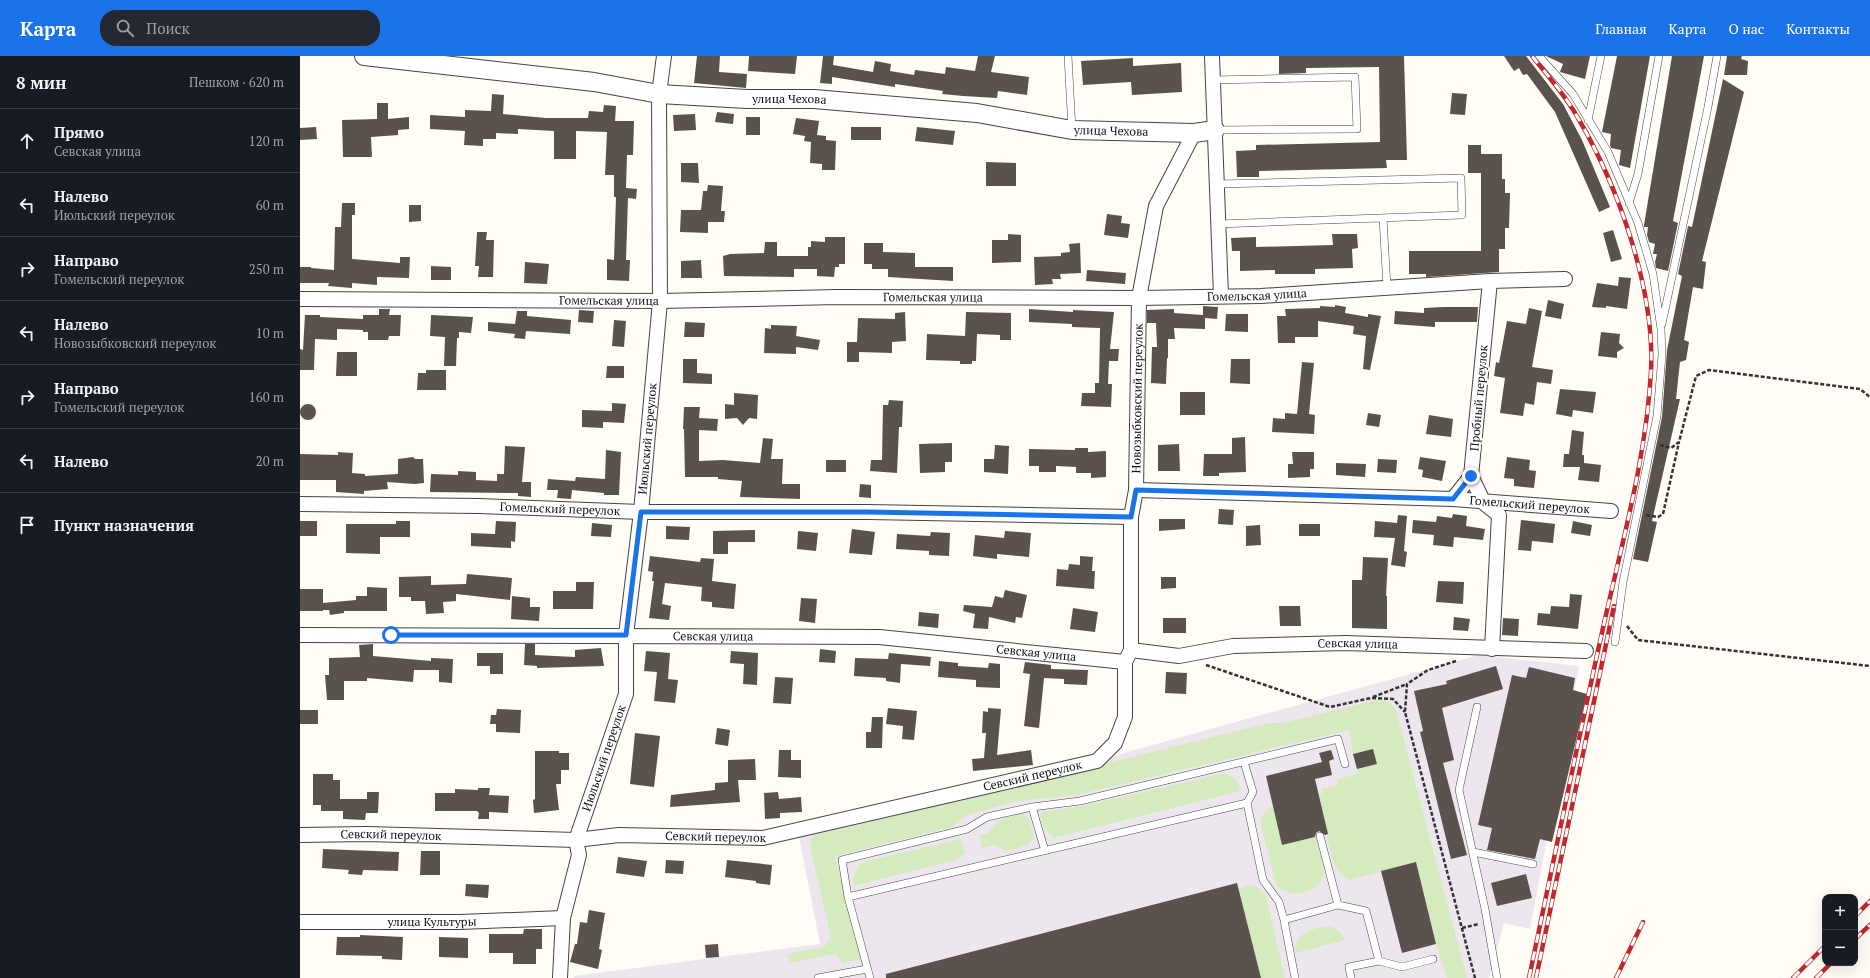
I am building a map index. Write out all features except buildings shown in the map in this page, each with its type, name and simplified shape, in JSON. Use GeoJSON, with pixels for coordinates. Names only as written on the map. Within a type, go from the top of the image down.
{"type":"FeatureCollection","features":[{"type":"Feature","properties":{"kind":"street","name":"улица Чехова"},"geometry":{"type":"LineString","coordinates":[[364,56],[594,82],[659,94],[747,99],[814,99],[977,113],[1072,130],[1194,133],[1215,130]]}},
{"type":"Feature","properties":{"kind":"street","name":"Июльский переулок"},"geometry":{"type":"LineString","coordinates":[[560,978],[563,918],[579,855],[576,840],[626,694],[626,635],[641,512],[660,300],[659,94],[664,56]]}},
{"type":"Feature","properties":{"kind":"street"},"geometry":{"type":"LineString","coordinates":[[1212,56],[1221,296]]}},
{"type":"Feature","properties":{"kind":"street","name":"Новозыбковский переулок"},"geometry":{"type":"LineString","coordinates":[[1115,743],[1125,717],[1131,517],[1136,490],[1139,298],[1156,206],[1194,133]]}},
{"type":"Feature","properties":{"kind":"street","name":"Гомельская улица"},"geometry":{"type":"LineString","coordinates":[[300,299],[660,300],[837,297],[1139,298],[1261,296],[1490,281],[1566,279]]}},
{"type":"Feature","properties":{"kind":"street","name":"Пробный переулок"},"geometry":{"type":"LineString","coordinates":[[1471,476],[1490,281]]}},
{"type":"Feature","properties":{"kind":"street"},"geometry":{"type":"LineString","coordinates":[[1453,499],[1471,476],[1484,503],[1499,515],[1492,649]]}},
{"type":"Feature","properties":{"kind":"street","name":"Гомельский переулок"},"geometry":{"type":"LineString","coordinates":[[1136,490],[1453,499],[1484,503],[1611,511]]}},
{"type":"Feature","properties":{"kind":"street","name":"Гомельский переулок"},"geometry":{"type":"LineString","coordinates":[[300,504],[479,506],[641,512],[868,512],[1131,517]]}},
{"type":"Feature","properties":{"kind":"street","name":"Севская улица"},"geometry":{"type":"LineString","coordinates":[[300,635],[879,637],[1128,656],[1179,656],[1233,646],[1345,643],[1586,651]]}},
{"type":"Feature","properties":{"kind":"street","name":"Севский переулок"},"geometry":{"type":"LineString","coordinates":[[300,835],[367,834],[576,840],[619,835],[763,838],[1097,761],[1115,743]]}},
{"type":"Feature","properties":{"kind":"street","name":"улица Культуры"},"geometry":{"type":"LineString","coordinates":[[300,922],[460,922],[563,918]]}},
{"type":"Feature","properties":{"kind":"lane"},"geometry":{"type":"LineString","coordinates":[[1068,56],[1072,130]]}},
{"type":"Feature","properties":{"kind":"lane"},"geometry":{"type":"LineString","coordinates":[[1539,56],[1546,60],[1573,94],[1608,152],[1638,223],[1653,274],[1661,329],[1660,370],[1656,416],[1623,582],[1615,642]]}},
{"type":"Feature","properties":{"kind":"lane"},"geometry":{"type":"LineString","coordinates":[[1588,120],[1601,56]]}},
{"type":"Feature","properties":{"kind":"lane"},"geometry":{"type":"LineString","coordinates":[[1629,203],[1638,174],[1659,56]]}},
{"type":"Feature","properties":{"kind":"lane"},"geometry":{"type":"LineString","coordinates":[[1661,329],[1708,107],[1717,56]]}},
{"type":"Feature","properties":{"kind":"lane"},"geometry":{"type":"LineString","coordinates":[[1213,80],[1355,77],[1357,129],[1215,130]]}},
{"type":"Feature","properties":{"kind":"lane"},"geometry":{"type":"LineString","coordinates":[[1217,184],[1461,178],[1462,215],[1219,224]]}},
{"type":"Feature","properties":{"kind":"lane"},"geometry":{"type":"LineString","coordinates":[[1383,218],[1387,287]]}},
{"type":"Feature","properties":{"kind":"lane"},"geometry":{"type":"LineString","coordinates":[[1477,706],[1459,790],[1488,922],[1497,978]]}},
{"type":"Feature","properties":{"kind":"lane"},"geometry":{"type":"LineString","coordinates":[[870,978],[848,897],[842,860],[967,829],[987,817],[1032,807],[1080,801],[1338,739],[1345,764]]}},
{"type":"Feature","properties":{"kind":"lane"},"geometry":{"type":"LineString","coordinates":[[1244,762],[1253,792],[1247,803],[1263,880],[1279,902],[1295,978]]}},
{"type":"Feature","properties":{"kind":"lane"},"geometry":{"type":"LineString","coordinates":[[848,897],[1247,803]]}},
{"type":"Feature","properties":{"kind":"lane"},"geometry":{"type":"LineString","coordinates":[[1032,807],[1045,851]]}},
{"type":"Feature","properties":{"kind":"lane"},"geometry":{"type":"LineString","coordinates":[[1320,836],[1338,905]]}},
{"type":"Feature","properties":{"kind":"lane"},"geometry":{"type":"LineString","coordinates":[[1473,852],[1533,864]]}},
{"type":"Feature","properties":{"kind":"lane"},"geometry":{"type":"LineString","coordinates":[[1284,920],[1338,905],[1366,911],[1379,961]]}},
{"type":"Feature","properties":{"kind":"lane"},"geometry":{"type":"LineString","coordinates":[[1351,978],[1349,967],[1379,961],[1402,967],[1433,959]]}},
{"type":"Feature","properties":{"kind":"lane"},"geometry":{"type":"LineString","coordinates":[[818,978],[868,969]]}},
{"type":"Feature","properties":{"kind":"path"},"geometry":{"type":"LineString","coordinates":[[1638,512],[1658,517],[1662,514],[1696,376],[1709,370],[1860,389],[1870,397]]}},
{"type":"Feature","properties":{"kind":"path"},"geometry":{"type":"LineString","coordinates":[[1651,444],[1671,448],[1679,442]]}},
{"type":"Feature","properties":{"kind":"path"},"geometry":{"type":"LineString","coordinates":[[1619,616],[1638,640],[1870,666]]}},
{"type":"Feature","properties":{"kind":"path"},"geometry":{"type":"LineString","coordinates":[[1200,663],[1330,707],[1371,698],[1408,684],[1428,670],[1463,658]]}},
{"type":"Feature","properties":{"kind":"path"},"geometry":{"type":"LineString","coordinates":[[1408,684],[1405,712],[1475,978]]}},
{"type":"Feature","properties":{"kind":"path"},"geometry":{"type":"LineString","coordinates":[[1371,698],[1393,699],[1405,712]]}},
{"type":"Feature","properties":{"kind":"path"},"geometry":{"type":"LineString","coordinates":[[1462,928],[1488,922]]}},
{"type":"Feature","properties":{"kind":"shaded area"},"geometry":{"type":"Polygon","coordinates":[[[1479,655],[1579,666],[1530,929],[1504,923],[1489,978],[574,978],[574,976],[820,944],[799,837],[1113,756],[1479,655]]]}},
{"type":"Feature","properties":{"kind":"green space"},"geometry":{"type":"Polygon","coordinates":[[[1380,699],[1390,702],[1396,710],[1467,978],[1447,978],[1436,944],[1416,862],[1349,880],[1344,877],[1336,867],[1327,838],[1328,834],[1319,794],[1323,793],[1322,789],[1338,785],[1337,779],[1358,774],[1357,769],[1377,764],[1353,754],[1349,730],[1081,794],[1014,802],[967,815],[952,827],[835,856],[860,959],[843,963],[835,954],[790,963],[787,954],[824,947],[831,937],[810,847],[812,836],[1269,723],[1283,723],[1380,699]]]}},
{"type":"Feature","properties":{"kind":"green space"},"geometry":{"type":"Polygon","coordinates":[[[1224,773],[1236,779],[1241,791],[1054,838],[1045,829],[1040,817],[1042,812],[1083,806],[1224,773]]]}},
{"type":"Feature","properties":{"kind":"green space"},"geometry":{"type":"Polygon","coordinates":[[[1273,807],[1283,845],[1316,837],[1324,870],[1322,878],[1318,884],[1305,892],[1289,893],[1276,885],[1260,822],[1265,812],[1273,807]]]}},
{"type":"Feature","properties":{"kind":"green space"},"geometry":{"type":"Polygon","coordinates":[[[1022,813],[1029,819],[1034,837],[1028,845],[1006,851],[994,845],[982,848],[979,835],[988,833],[998,821],[1022,813]]]}},
{"type":"Feature","properties":{"kind":"green space"},"geometry":{"type":"Polygon","coordinates":[[[961,839],[965,853],[956,860],[854,886],[853,878],[855,872],[863,862],[961,839]]]}},
{"type":"Feature","properties":{"kind":"green space"},"geometry":{"type":"Polygon","coordinates":[[[1252,885],[1259,888],[1266,896],[1285,978],[1261,978],[1238,889],[1252,885]]]}},
{"type":"Feature","properties":{"kind":"green space"},"geometry":{"type":"Polygon","coordinates":[[[1325,926],[1332,927],[1337,930],[1345,940],[1295,953],[1298,941],[1304,934],[1313,929],[1325,926]]]}},
{"type":"Feature","properties":{"kind":"railway"},"geometry":{"type":"LineString","coordinates":[[1529,978],[1608,604],[1638,472],[1644,439],[1651,371],[1651,340],[1647,307],[1631,240],[1620,207],[1593,146],[1578,118],[1562,94],[1532,56]]}},
{"type":"Feature","properties":{"kind":"railway"},"geometry":{"type":"LineString","coordinates":[[1536,978],[1614,606]]}},
{"type":"Feature","properties":{"kind":"railway"},"geometry":{"type":"LineString","coordinates":[[1858,913],[1870,901]]}},
{"type":"Feature","properties":{"kind":"railway"},"geometry":{"type":"LineString","coordinates":[[1616,978],[1643,922]]}},
{"type":"Feature","properties":{"kind":"railway"},"geometry":{"type":"LineString","coordinates":[[1858,936],[1870,925]]}},
{"type":"Feature","properties":{"kind":"railway"},"geometry":{"type":"LineString","coordinates":[[1793,978],[1822,949]]}},
{"type":"Feature","properties":{"kind":"railway"},"geometry":{"type":"LineString","coordinates":[[1816,978],[1828,966]]}},
{"type":"Feature","properties":{"kind":"route"},"geometry":{"type":"LineString","coordinates":[[391,635],[626,635],[641,512],[868,512],[1131,517],[1136,490],[1453,499],[1471,476]]}}]}
